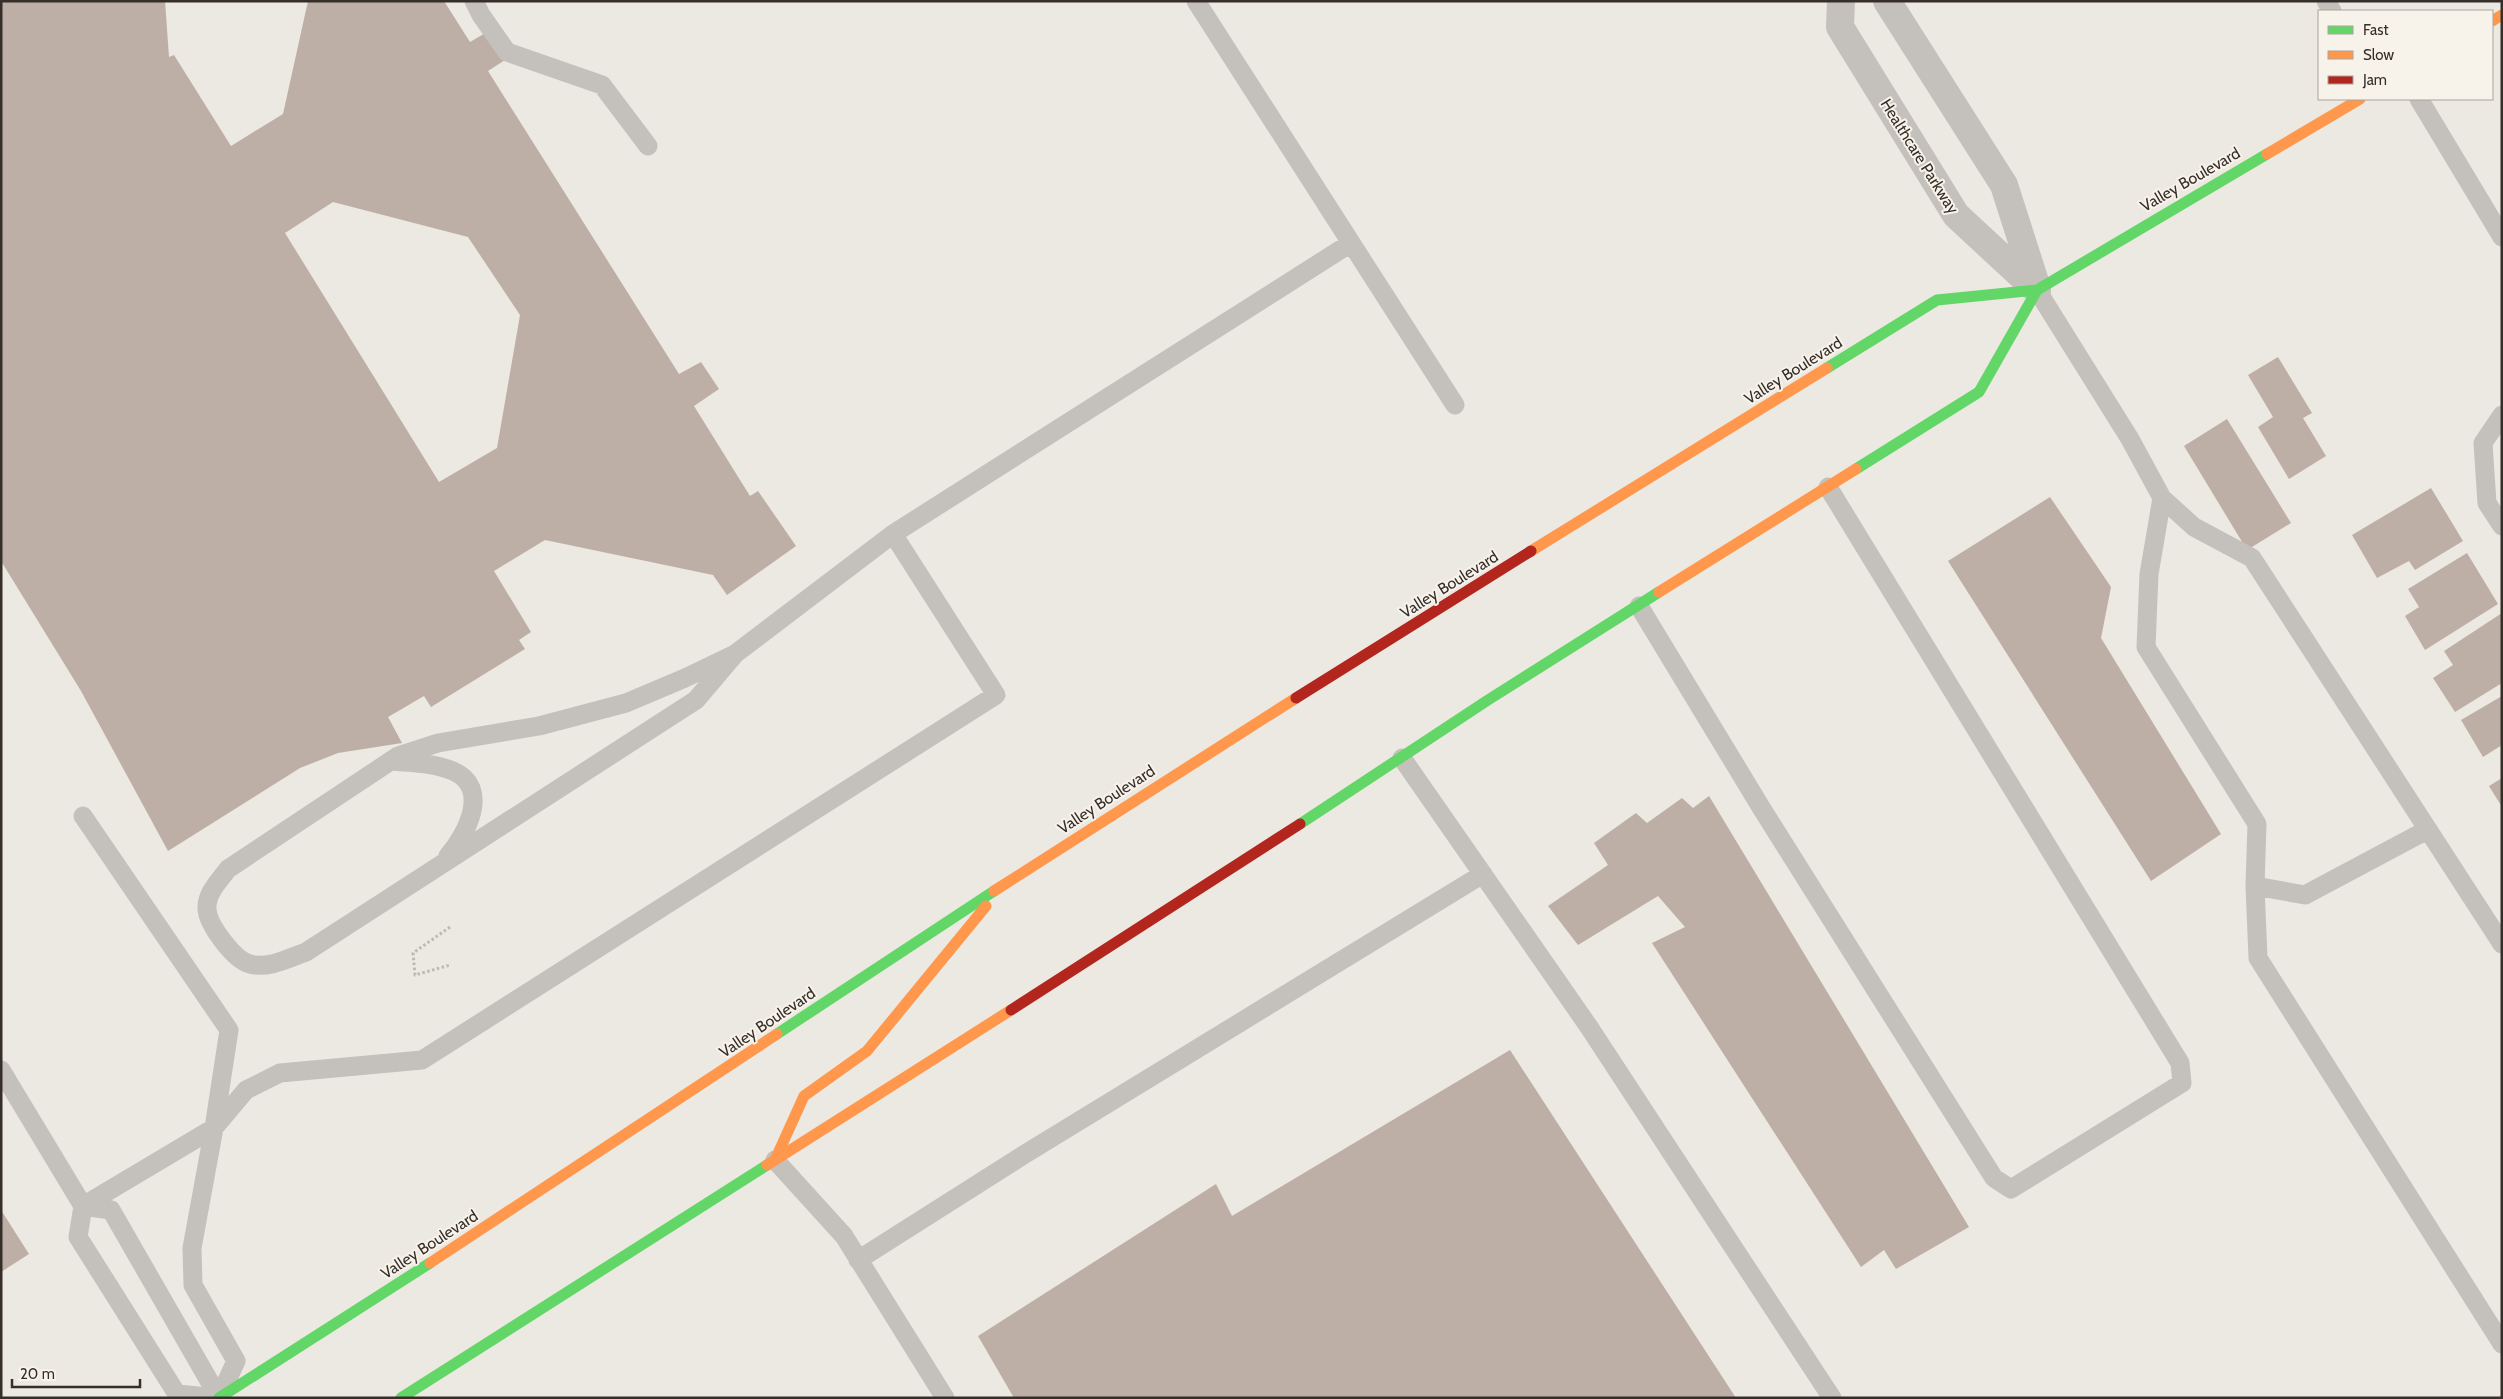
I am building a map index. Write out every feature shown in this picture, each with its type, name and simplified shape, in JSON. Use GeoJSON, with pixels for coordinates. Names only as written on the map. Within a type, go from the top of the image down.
{"type":"FeatureCollection","features":[{"type":"Feature","properties":{"kind":"main road","name":"Valley Boulevard"},"geometry":{"type":"LineString","coordinates":[[219,1398],[577,1168],[1003,885],[1172,776],[1937,300],[2037,290],[2358,100]]}},
{"type":"Feature","properties":{"kind":"main road","name":"Valley Boulevard"},"geometry":{"type":"LineString","coordinates":[[402,1398],[1224,874],[1639,606],[1979,392],[2037,290]]}},
{"type":"Feature","properties":{"kind":"main road"},"geometry":{"type":"LineString","coordinates":[[775,1160],[804,1096],[867,1051],[1003,885]]}},
{"type":"Feature","properties":{"kind":"street","name":"Healthcare Parkway"},"geometry":{"type":"LineString","coordinates":[[1841,1],[1840,27],[1956,215],[2037,290]]}},
{"type":"Feature","properties":{"kind":"street"},"geometry":{"type":"LineString","coordinates":[[1887,1],[2004,185],[2037,290]]}},
{"type":"Feature","properties":{"kind":"lane"},"geometry":{"type":"LineString","coordinates":[[474,1],[481,15],[507,52],[602,85],[648,146]]}},
{"type":"Feature","properties":{"kind":"lane"},"geometry":{"type":"LineString","coordinates":[[1196,1],[1455,405]]}},
{"type":"Feature","properties":{"kind":"lane"},"geometry":{"type":"LineString","coordinates":[[2420,100],[2502,236]]}},
{"type":"Feature","properties":{"kind":"lane"},"geometry":{"type":"LineString","coordinates":[[735,654],[696,700],[306,952],[274,964],[250,964],[232,953],[215,927],[207,909],[211,892],[228,869],[391,760],[438,743],[539,726],[626,703],[735,654],[894,534],[1351,242]]}},
{"type":"Feature","properties":{"kind":"lane"},"geometry":{"type":"LineString","coordinates":[[2037,290],[2130,439],[2162,498],[2194,527],[2252,558],[2502,944]]}},
{"type":"Feature","properties":{"kind":"lane"},"geometry":{"type":"LineString","coordinates":[[2502,415],[2484,443],[2487,503],[2502,526]]}},
{"type":"Feature","properties":{"kind":"lane"},"geometry":{"type":"LineString","coordinates":[[1639,606],[1762,809],[1994,1178],[2011,1188],[2182,1083],[2180,1063],[1828,487]]}},
{"type":"Feature","properties":{"kind":"lane"},"geometry":{"type":"LineString","coordinates":[[2162,498],[2149,574],[2146,647],[2257,824],[2255,886],[2258,958],[2502,1344]]}},
{"type":"Feature","properties":{"kind":"lane"},"geometry":{"type":"LineString","coordinates":[[83,1206],[214,1128],[246,1090],[280,1073],[422,1060],[996,695],[894,534]]}},
{"type":"Feature","properties":{"kind":"lane"},"geometry":{"type":"LineString","coordinates":[[1402,758],[1589,1027],[1832,1398]]}},
{"type":"Feature","properties":{"kind":"lane"},"geometry":{"type":"LineString","coordinates":[[391,760],[438,766],[454,771],[464,778],[471,790],[474,806],[468,828],[457,845],[435,870]]}},
{"type":"Feature","properties":{"kind":"lane"},"geometry":{"type":"LineString","coordinates":[[83,816],[229,1030],[214,1128],[192,1248],[193,1285],[236,1361],[219,1398]]}},
{"type":"Feature","properties":{"kind":"lane"},"geometry":{"type":"LineString","coordinates":[[2255,886],[2305,895],[2427,830]]}},
{"type":"Feature","properties":{"kind":"lane"},"geometry":{"type":"LineString","coordinates":[[858,1260],[1034,1149],[1483,874]]}},
{"type":"Feature","properties":{"kind":"lane"},"geometry":{"type":"LineString","coordinates":[[1,1070],[83,1206],[78,1237],[177,1394],[219,1398]]}},
{"type":"Feature","properties":{"kind":"lane"},"geometry":{"type":"LineString","coordinates":[[775,1160],[844,1236],[945,1398]]}},
{"type":"Feature","properties":{"kind":"lane"},"geometry":{"type":"LineString","coordinates":[[83,1206],[111,1210],[219,1398]]}},
{"type":"Feature","properties":{"kind":"path"},"geometry":{"type":"LineString","coordinates":[[450,927],[413,954],[415,975],[450,965]]}},
{"type":"Feature","properties":{"kind":"building"},"geometry":{"type":"Polygon","coordinates":[[[1,1],[165,1],[169,57],[174,55],[231,146],[283,114],[308,1],[444,1],[470,42],[487,32],[505,60],[488,71],[679,374],[701,362],[719,389],[694,406],[750,496],[758,491],[796,546],[727,595],[713,575],[545,540],[494,571],[531,632],[519,640],[525,649],[431,707],[424,696],[388,717],[402,743],[338,753],[300,768],[168,851],[81,691],[1,561],[1,1]],[[333,202],[285,233],[439,482],[497,448],[520,315],[468,237],[333,202]]]}},
{"type":"Feature","properties":{"kind":"building"},"geometry":{"type":"Polygon","coordinates":[[[2278,357],[2312,413],[2303,418],[2326,456],[2289,479],[2258,427],[2273,417],[2248,375],[2278,357]]]}},
{"type":"Feature","properties":{"kind":"building"},"geometry":{"type":"Polygon","coordinates":[[[2227,419],[2291,523],[2247,550],[2184,446],[2227,419]]]}},
{"type":"Feature","properties":{"kind":"building"},"geometry":{"type":"Polygon","coordinates":[[[2431,488],[2463,541],[2415,570],[2409,561],[2377,578],[2352,535],[2431,488]]]}},
{"type":"Feature","properties":{"kind":"building"},"geometry":{"type":"Polygon","coordinates":[[[2050,497],[2111,587],[2101,638],[2221,834],[2151,881],[1948,561],[2050,497]]]}},
{"type":"Feature","properties":{"kind":"building"},"geometry":{"type":"Polygon","coordinates":[[[2467,553],[2498,604],[2425,650],[2405,616],[2419,607],[2408,589],[2467,553]]]}},
{"type":"Feature","properties":{"kind":"building"},"geometry":{"type":"Polygon","coordinates":[[[2502,613],[2502,683],[2455,712],[2433,678],[2453,665],[2444,651],[2502,613]]]}},
{"type":"Feature","properties":{"kind":"building"},"geometry":{"type":"Polygon","coordinates":[[[2502,696],[2502,745],[2483,757],[2461,720],[2502,696]]]}},
{"type":"Feature","properties":{"kind":"building"},"geometry":{"type":"Polygon","coordinates":[[[2502,778],[2502,807],[2489,786],[2502,778]]]}},
{"type":"Feature","properties":{"kind":"building"},"geometry":{"type":"Polygon","coordinates":[[[1709,796],[1969,1227],[1896,1269],[1884,1250],[1861,1267],[1652,943],[1685,927],[1658,896],[1578,945],[1548,906],[1608,865],[1594,843],[1636,813],[1647,823],[1682,798],[1693,808],[1709,796]]]}},
{"type":"Feature","properties":{"kind":"building"},"geometry":{"type":"Polygon","coordinates":[[[1510,1050],[1736,1398],[1014,1398],[978,1336],[1216,1184],[1232,1216],[1510,1050]]]}},
{"type":"Feature","properties":{"kind":"building"},"geometry":{"type":"Polygon","coordinates":[[[1,1210],[29,1254],[1,1272],[1,1210]]]}},
{"type":"Feature","properties":{"kind":"traffic: fast"},"geometry":{"type":"LineString","coordinates":[[1827,368],[1937,300],[2037,290],[2267,154]]}},
{"type":"Feature","properties":{"kind":"traffic: fast"},"geometry":{"type":"LineString","coordinates":[[1856,469],[1979,392],[2037,290]]}},
{"type":"Feature","properties":{"kind":"traffic: fast"},"geometry":{"type":"LineString","coordinates":[[1300,824],[1488,700],[1659,592]]}},
{"type":"Feature","properties":{"kind":"traffic: fast"},"geometry":{"type":"LineString","coordinates":[[777,1034],[994,891]]}},
{"type":"Feature","properties":{"kind":"traffic: fast"},"geometry":{"type":"LineString","coordinates":[[401,1398],[767,1165]]}},
{"type":"Feature","properties":{"kind":"traffic: fast"},"geometry":{"type":"LineString","coordinates":[[219,1398],[430,1263]]}},
{"type":"Feature","properties":{"kind":"traffic: slow"},"geometry":{"type":"LineString","coordinates":[[2493,20],[2502,15]]}},
{"type":"Feature","properties":{"kind":"traffic: slow"},"geometry":{"type":"LineString","coordinates":[[2267,154],[2358,100]]}},
{"type":"Feature","properties":{"kind":"traffic: slow"},"geometry":{"type":"LineString","coordinates":[[1531,551],[1827,368]]}},
{"type":"Feature","properties":{"kind":"traffic: slow"},"geometry":{"type":"LineString","coordinates":[[1659,592],[1856,469]]}},
{"type":"Feature","properties":{"kind":"traffic: slow"},"geometry":{"type":"LineString","coordinates":[[994,891],[1296,698]]}},
{"type":"Feature","properties":{"kind":"traffic: slow"},"geometry":{"type":"LineString","coordinates":[[775,1160],[804,1096],[867,1051],[986,906]]}},
{"type":"Feature","properties":{"kind":"traffic: slow"},"geometry":{"type":"LineString","coordinates":[[767,1165],[1011,1010]]}},
{"type":"Feature","properties":{"kind":"traffic: slow"},"geometry":{"type":"LineString","coordinates":[[430,1263],[777,1034]]}},
{"type":"Feature","properties":{"kind":"traffic: jam"},"geometry":{"type":"LineString","coordinates":[[1296,698],[1531,551]]}},
{"type":"Feature","properties":{"kind":"traffic: jam"},"geometry":{"type":"LineString","coordinates":[[1011,1010],[1300,824]]}}]}
